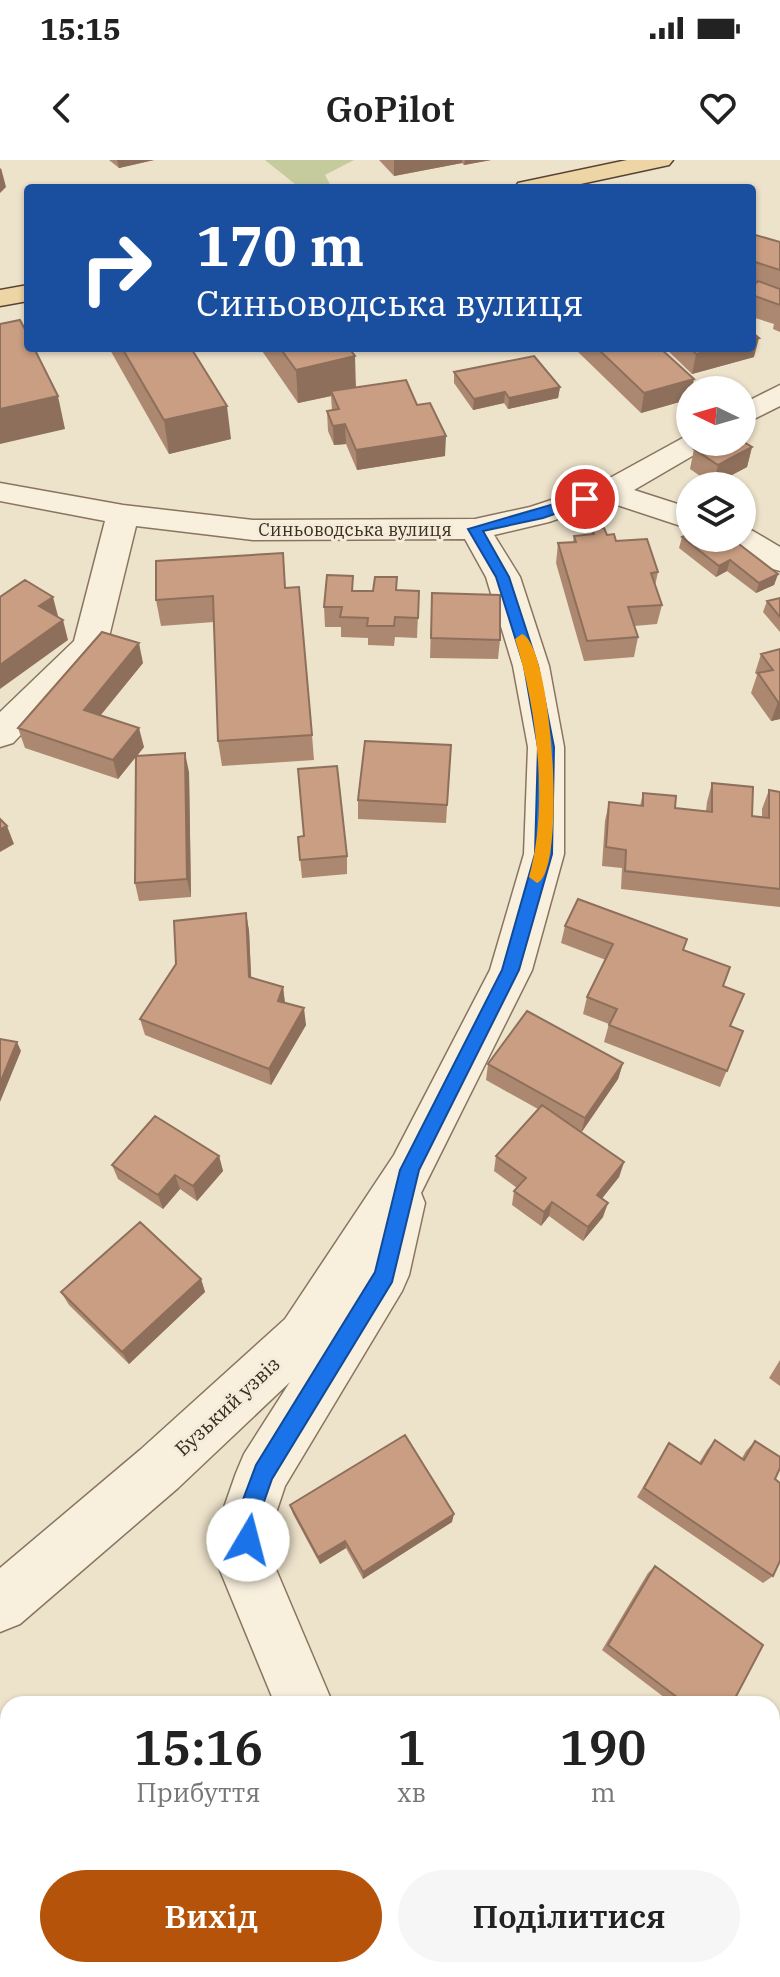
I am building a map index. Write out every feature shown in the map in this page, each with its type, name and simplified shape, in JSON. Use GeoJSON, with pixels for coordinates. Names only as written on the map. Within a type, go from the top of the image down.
{"type":"FeatureCollection","features":[{"type":"Feature","properties":{"kind":"main road"},"geometry":{"type":"LineString","coordinates":[[546,184],[661,160]]}},
{"type":"Feature","properties":{"kind":"main road"},"geometry":{"type":"LineString","coordinates":[[0,298],[24,294]]}},
{"type":"Feature","properties":{"kind":"street"},"geometry":{"type":"LineString","coordinates":[[756,408],[780,394]]}},
{"type":"Feature","properties":{"kind":"street","name":"Синьоводська вулиця"},"geometry":{"type":"LineString","coordinates":[[0,492],[123,515],[253,530],[475,529],[538,515],[608,492],[676,453]]}},
{"type":"Feature","properties":{"kind":"street"},"geometry":{"type":"LineString","coordinates":[[608,492],[676,514]]}},
{"type":"Feature","properties":{"kind":"street"},"geometry":{"type":"LineString","coordinates":[[0,734],[90,645],[123,515]]}},
{"type":"Feature","properties":{"kind":"street","name":"Бузький узвіз"},"geometry":{"type":"LineString","coordinates":[[0,1604],[159,1469],[303,1336],[410,1170],[511,970],[544,854],[546,747],[531,666],[503,577],[475,529]]}},
{"type":"Feature","properties":{"kind":"street"},"geometry":{"type":"LineString","coordinates":[[756,546],[780,561]]}},
{"type":"Feature","properties":{"kind":"street","name":"Бузький узвіз"},"geometry":{"type":"LineString","coordinates":[[301,1696],[247,1568],[249,1513],[263,1473],[385,1275],[410,1170]]}},
{"type":"Feature","properties":{"kind":"green space"},"geometry":{"type":"Polygon","coordinates":[[[265,160],[354,160],[325,175],[330,184],[295,184],[265,160]]]}},
{"type":"Feature","properties":{"kind":"building"},"geometry":{"type":"Polygon","coordinates":[[[756,235],[780,242],[780,270],[756,262],[756,235]]]}},
{"type":"Feature","properties":{"kind":"building"},"geometry":{"type":"Polygon","coordinates":[[[758,281],[780,289],[780,305],[756,296],[758,281]]]}},
{"type":"Feature","properties":{"kind":"building"},"geometry":{"type":"Polygon","coordinates":[[[20,320],[24,328],[24,352],[36,352],[58,396],[0,409],[0,324],[20,320]]]}},
{"type":"Feature","properties":{"kind":"building"},"geometry":{"type":"Polygon","coordinates":[[[124,352],[193,352],[227,406],[164,420],[124,352]]]}},
{"type":"Feature","properties":{"kind":"building"},"geometry":{"type":"Polygon","coordinates":[[[283,352],[352,352],[355,356],[296,370],[283,352]]]}},
{"type":"Feature","properties":{"kind":"building"},"geometry":{"type":"Polygon","coordinates":[[[601,352],[664,352],[691,376],[676,376],[676,384],[644,393],[601,352]]]}},
{"type":"Feature","properties":{"kind":"building"},"geometry":{"type":"Polygon","coordinates":[[[534,356],[560,387],[509,398],[505,392],[474,399],[454,372],[534,356]]]}},
{"type":"Feature","properties":{"kind":"building"},"geometry":{"type":"Polygon","coordinates":[[[406,380],[417,405],[430,403],[446,436],[356,450],[345,424],[333,426],[327,411],[339,409],[331,391],[406,380]]]}},
{"type":"Feature","properties":{"kind":"building"},"geometry":{"type":"Polygon","coordinates":[[[704,456],[735,456],[718,465],[704,456]]]}},
{"type":"Feature","properties":{"kind":"building"},"geometry":{"type":"Polygon","coordinates":[[[592,528],[604,528],[607,535],[614,534],[616,541],[647,539],[658,572],[651,573],[662,605],[628,607],[638,637],[587,641],[558,543],[576,542],[574,536],[594,534],[592,528]]]}},
{"type":"Feature","properties":{"kind":"building"},"geometry":{"type":"Polygon","coordinates":[[[701,552],[749,552],[778,574],[759,583],[730,560],[719,566],[701,552]]]}},
{"type":"Feature","properties":{"kind":"building"},"geometry":{"type":"Polygon","coordinates":[[[283,553],[285,588],[299,587],[312,735],[218,741],[213,596],[156,600],[156,561],[283,553]]]}},
{"type":"Feature","properties":{"kind":"building"},"geometry":{"type":"Polygon","coordinates":[[[327,575],[353,576],[352,591],[373,591],[375,577],[397,577],[396,590],[419,591],[418,618],[395,617],[394,626],[367,626],[368,618],[340,617],[342,607],[324,607],[327,575]]]}},
{"type":"Feature","properties":{"kind":"building"},"geometry":{"type":"Polygon","coordinates":[[[25,580],[53,597],[39,606],[63,620],[0,665],[0,597],[25,580]]]}},
{"type":"Feature","properties":{"kind":"building"},"geometry":{"type":"Polygon","coordinates":[[[432,593],[500,595],[500,640],[431,638],[432,593]]]}},
{"type":"Feature","properties":{"kind":"building"},"geometry":{"type":"Polygon","coordinates":[[[780,598],[780,617],[767,601],[780,598]]]}},
{"type":"Feature","properties":{"kind":"building"},"geometry":{"type":"Polygon","coordinates":[[[102,632],[139,643],[84,710],[139,728],[113,760],[18,728],[102,632]]]}},
{"type":"Feature","properties":{"kind":"building"},"geometry":{"type":"Polygon","coordinates":[[[780,649],[778,702],[758,673],[773,670],[761,654],[780,649]]]}},
{"type":"Feature","properties":{"kind":"building"},"geometry":{"type":"Polygon","coordinates":[[[365,741],[451,745],[447,805],[358,800],[365,741]]]}},
{"type":"Feature","properties":{"kind":"building"},"geometry":{"type":"Polygon","coordinates":[[[185,753],[187,879],[135,883],[136,756],[185,753]]]}},
{"type":"Feature","properties":{"kind":"building"},"geometry":{"type":"Polygon","coordinates":[[[337,766],[347,856],[300,860],[298,837],[304,836],[298,769],[337,766]]]}},
{"type":"Feature","properties":{"kind":"building"},"geometry":{"type":"Polygon","coordinates":[[[712,783],[753,787],[752,816],[769,818],[769,790],[780,792],[780,889],[625,871],[626,850],[606,847],[609,802],[643,806],[643,793],[676,796],[675,808],[712,812],[712,783]]]}},
{"type":"Feature","properties":{"kind":"building"},"geometry":{"type":"Polygon","coordinates":[[[578,899],[687,939],[683,950],[730,967],[723,986],[744,994],[730,1026],[743,1031],[727,1071],[609,1025],[617,1009],[587,997],[613,944],[565,926],[578,899]]]}},
{"type":"Feature","properties":{"kind":"building"},"geometry":{"type":"Polygon","coordinates":[[[246,913],[249,977],[283,987],[278,1001],[304,1008],[269,1069],[140,1019],[176,964],[174,921],[246,913]]]}},
{"type":"Feature","properties":{"kind":"building"},"geometry":{"type":"Polygon","coordinates":[[[527,1011],[623,1063],[585,1118],[488,1064],[527,1011]]]}},
{"type":"Feature","properties":{"kind":"building"},"geometry":{"type":"Polygon","coordinates":[[[0,1039],[17,1042],[0,1083],[0,1039]]]}},
{"type":"Feature","properties":{"kind":"building"},"geometry":{"type":"Polygon","coordinates":[[[542,1105],[624,1162],[597,1195],[608,1203],[588,1227],[552,1202],[544,1212],[514,1191],[526,1178],[496,1156],[542,1105]]]}},
{"type":"Feature","properties":{"kind":"building"},"geometry":{"type":"Polygon","coordinates":[[[155,1116],[219,1156],[193,1186],[175,1175],[158,1195],[112,1165],[155,1116]]]}},
{"type":"Feature","properties":{"kind":"building"},"geometry":{"type":"Polygon","coordinates":[[[140,1222],[201,1279],[122,1352],[61,1292],[140,1222]]]}},
{"type":"Feature","properties":{"kind":"building"},"geometry":{"type":"Polygon","coordinates":[[[405,1435],[454,1514],[363,1572],[345,1541],[318,1557],[290,1505],[405,1435]]]}},
{"type":"Feature","properties":{"kind":"building"},"geometry":{"type":"Polygon","coordinates":[[[715,1440],[744,1460],[755,1441],[780,1457],[780,1468],[775,1479],[780,1483],[780,1561],[773,1576],[644,1488],[669,1443],[701,1464],[715,1440]]]}},
{"type":"Feature","properties":{"kind":"building"},"geometry":{"type":"Polygon","coordinates":[[[655,1566],[763,1645],[736,1696],[675,1696],[608,1645],[655,1566]]]}},
{"type":"Feature","properties":{"kind":"slow traffic"},"geometry":{"type":"LineString","coordinates":[[522,639],[531,666],[546,747],[544,854],[537,877]]}},
{"type":"Feature","properties":{"kind":"route"},"geometry":{"type":"LineString","coordinates":[[248,1540],[249,1513],[263,1473],[385,1275],[410,1170],[511,970],[544,854],[546,747],[531,666],[503,577],[475,529],[538,515],[585,499]]}}]}
